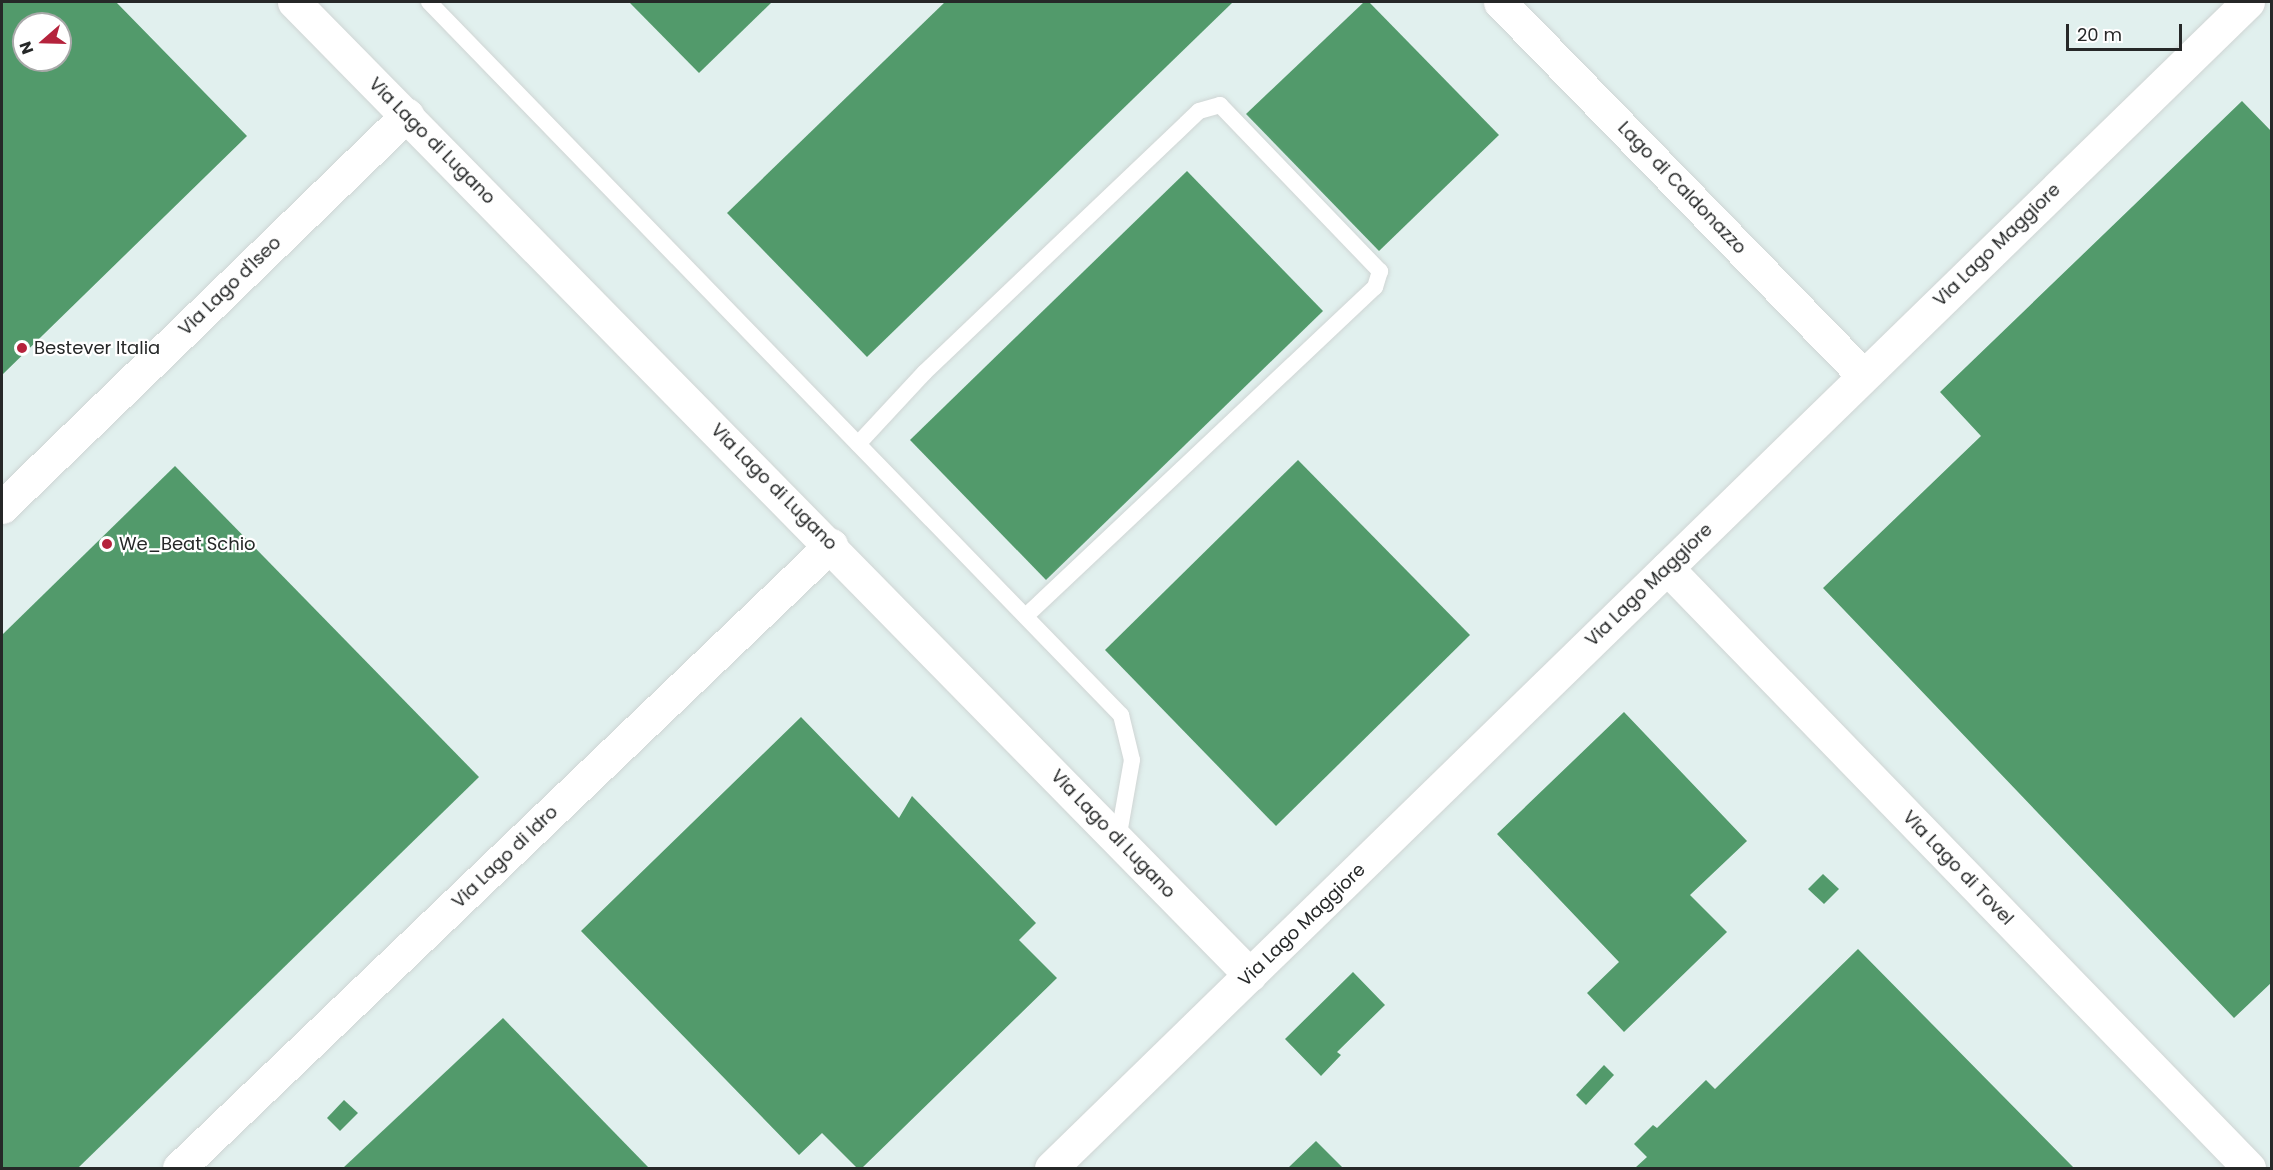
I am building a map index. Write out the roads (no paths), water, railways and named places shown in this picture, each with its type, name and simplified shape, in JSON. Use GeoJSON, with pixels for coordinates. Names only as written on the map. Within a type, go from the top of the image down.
{"type":"FeatureCollection","features":[{"type":"Feature","properties":{"kind":"street","name":"Via Lago di Lugano"},"geometry":{"type":"LineString","coordinates":[[294,2],[831,544],[1250,975]]}},
{"type":"Feature","properties":{"kind":"street","name":"Lago di Caldonazzo"},"geometry":{"type":"LineString","coordinates":[[1500,2],[1863,375]]}},
{"type":"Feature","properties":{"kind":"street","name":"Via Lago Maggiore"},"geometry":{"type":"LineString","coordinates":[[1051,1168],[2248,2]]}},
{"type":"Feature","properties":{"kind":"street","name":"Via Lago d'Iseo"},"geometry":{"type":"LineString","coordinates":[[2,507],[407,116]]}},
{"type":"Feature","properties":{"kind":"street","name":"Via Lago di Idro"},"geometry":{"type":"LineString","coordinates":[[179,1168],[831,544]]}},
{"type":"Feature","properties":{"kind":"street","name":"Via Lago di Tovel"},"geometry":{"type":"LineString","coordinates":[[1667,568],[2249,1168]]}},
{"type":"Feature","properties":{"kind":"lane"},"geometry":{"type":"LineString","coordinates":[[429,2],[1121,715],[1132,760],[1118,839]]}},
{"type":"Feature","properties":{"kind":"lane"},"geometry":{"type":"LineString","coordinates":[[858,444],[925,372],[1198,111],[1220,105],[1380,271],[1375,287],[1026,616]]}},
{"type":"Feature","properties":{"kind":"place","name":"Bestever Italia"},"geometry":{"type":"Point","coordinates":[22,348]}},
{"type":"Feature","properties":{"kind":"place","name":"We_Beat Schio"},"geometry":{"type":"Point","coordinates":[107,544]}}]}
